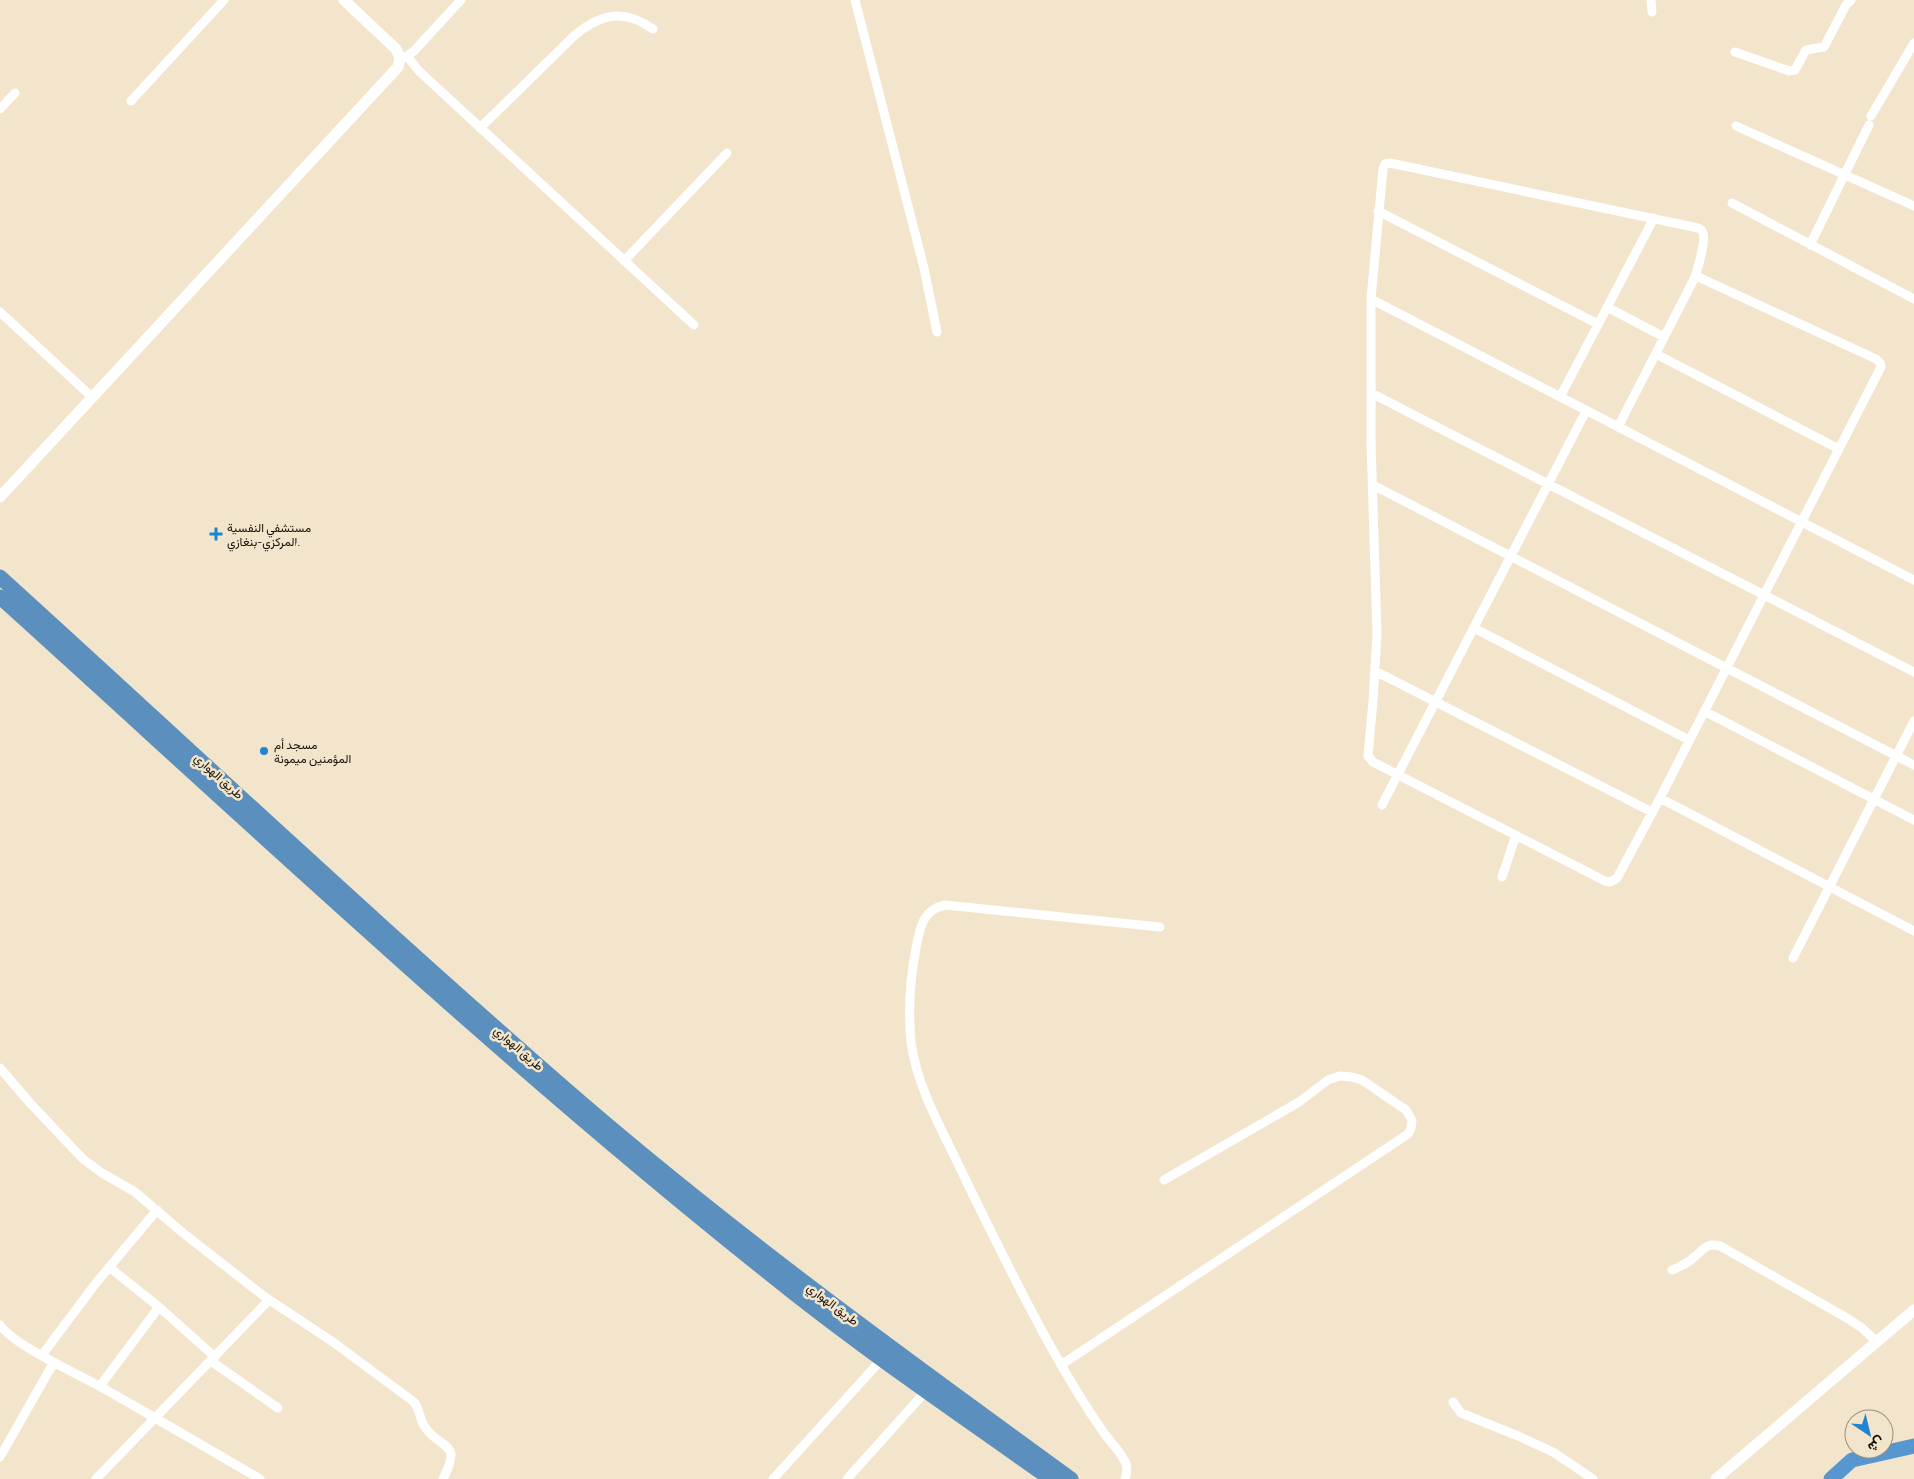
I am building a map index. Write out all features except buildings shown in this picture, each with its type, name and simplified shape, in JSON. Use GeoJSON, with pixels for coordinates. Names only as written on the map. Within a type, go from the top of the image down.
{"type":"FeatureCollection","features":[{"type":"Feature","properties":{"kind":"highway","name":"طريق الهواري"},"geometry":{"type":"LineString","coordinates":[[0,577],[478,1022],[748,1239],[875,1336],[1071,1479]]}},
{"type":"Feature","properties":{"kind":"highway","name":"طريق الهواري"},"geometry":{"type":"LineString","coordinates":[[0,597],[478,1022],[725,1238],[797,1296],[882,1359],[1051,1479]]}},
{"type":"Feature","properties":{"kind":"street"},"geometry":{"type":"LineString","coordinates":[[131,101],[224,0]]}},
{"type":"Feature","properties":{"kind":"street"},"geometry":{"type":"LineString","coordinates":[[344,0],[694,325]]}},
{"type":"Feature","properties":{"kind":"street"},"geometry":{"type":"LineString","coordinates":[[0,497],[395,72],[404,57],[461,0]]}},
{"type":"Feature","properties":{"kind":"street"},"geometry":{"type":"LineString","coordinates":[[855,0],[924,268],[937,332]]}},
{"type":"Feature","properties":{"kind":"street"},"geometry":{"type":"LineString","coordinates":[[1651,0],[1652,12]]}},
{"type":"Feature","properties":{"kind":"street"},"geometry":{"type":"LineString","coordinates":[[1736,52],[1789,70],[1795,70],[1806,50],[1824,47],[1851,0]]}},
{"type":"Feature","properties":{"kind":"street"},"geometry":{"type":"LineString","coordinates":[[480,128],[575,34],[590,24],[610,17],[628,16],[640,20],[653,29]]}},
{"type":"Feature","properties":{"kind":"street"},"geometry":{"type":"LineString","coordinates":[[1871,116],[1914,43]]}},
{"type":"Feature","properties":{"kind":"street"},"geometry":{"type":"LineString","coordinates":[[0,109],[15,93]]}},
{"type":"Feature","properties":{"kind":"street"},"geometry":{"type":"LineString","coordinates":[[1810,245],[1869,125]]}},
{"type":"Feature","properties":{"kind":"street"},"geometry":{"type":"LineString","coordinates":[[1736,126],[1914,206]]}},
{"type":"Feature","properties":{"kind":"street"},"geometry":{"type":"LineString","coordinates":[[624,261],[727,153]]}},
{"type":"Feature","properties":{"kind":"street"},"geometry":{"type":"LineString","coordinates":[[1618,427],[1696,276],[1704,236],[1702,230],[1654,218],[1390,163],[1385,164],[1378,211],[1371,299],[1371,393],[1376,608],[1375,671],[1368,756],[1373,762],[1610,882],[1618,876],[1660,798],[1880,369],[1879,361],[1696,276]]}},
{"type":"Feature","properties":{"kind":"street"},"geometry":{"type":"LineString","coordinates":[[1732,203],[1914,299]]}},
{"type":"Feature","properties":{"kind":"street"},"geometry":{"type":"LineString","coordinates":[[1378,211],[1598,324]]}},
{"type":"Feature","properties":{"kind":"street"},"geometry":{"type":"LineString","coordinates":[[1560,397],[1654,218]]}},
{"type":"Feature","properties":{"kind":"street"},"geometry":{"type":"LineString","coordinates":[[1371,299],[1914,580]]}},
{"type":"Feature","properties":{"kind":"street"},"geometry":{"type":"LineString","coordinates":[[1607,307],[1664,337]]}},
{"type":"Feature","properties":{"kind":"street"},"geometry":{"type":"LineString","coordinates":[[0,312],[92,397]]}},
{"type":"Feature","properties":{"kind":"street"},"geometry":{"type":"LineString","coordinates":[[1656,354],[1839,449]]}},
{"type":"Feature","properties":{"kind":"street"},"geometry":{"type":"LineString","coordinates":[[1371,393],[1914,672]]}},
{"type":"Feature","properties":{"kind":"street"},"geometry":{"type":"LineString","coordinates":[[1382,805],[1586,411]]}},
{"type":"Feature","properties":{"kind":"street"},"geometry":{"type":"LineString","coordinates":[[1373,485],[1914,765]]}},
{"type":"Feature","properties":{"kind":"street"},"geometry":{"type":"LineString","coordinates":[[1474,628],[1690,740]]}},
{"type":"Feature","properties":{"kind":"street"},"geometry":{"type":"LineString","coordinates":[[1375,671],[1652,812]]}},
{"type":"Feature","properties":{"kind":"street"},"geometry":{"type":"LineString","coordinates":[[1704,711],[1914,820]]}},
{"type":"Feature","properties":{"kind":"street"},"geometry":{"type":"LineString","coordinates":[[1792,958],[1914,721]]}},
{"type":"Feature","properties":{"kind":"street"},"geometry":{"type":"LineString","coordinates":[[1660,798],[1914,931]]}},
{"type":"Feature","properties":{"kind":"street"},"geometry":{"type":"LineString","coordinates":[[1502,877],[1516,835]]}},
{"type":"Feature","properties":{"kind":"street"},"geometry":{"type":"LineString","coordinates":[[1125,1479],[1127,1474],[1126,1465],[1117,1448],[1104,1433],[1061,1365],[1004,1259],[929,1102],[916,1066],[909,1010],[911,981],[921,925],[927,914],[938,906],[945,905],[1160,927]]}},
{"type":"Feature","properties":{"kind":"street"},"geometry":{"type":"LineString","coordinates":[[0,1068],[83,1160],[135,1192],[183,1233],[269,1300],[333,1342],[414,1402],[421,1414],[424,1426],[446,1445],[451,1455],[450,1466],[443,1479]]}},
{"type":"Feature","properties":{"kind":"street"},"geometry":{"type":"LineString","coordinates":[[1061,1365],[1408,1134],[1412,1120],[1406,1110],[1370,1084],[1352,1076],[1340,1076],[1328,1080],[1299,1102],[1164,1180]]}},
{"type":"Feature","properties":{"kind":"street"},"geometry":{"type":"LineString","coordinates":[[42,1355],[109,1267],[157,1210]]}},
{"type":"Feature","properties":{"kind":"street"},"geometry":{"type":"LineString","coordinates":[[1672,1270],[1685,1264],[1706,1246],[1712,1244],[1720,1246],[1847,1318],[1862,1328],[1877,1342]]}},
{"type":"Feature","properties":{"kind":"street"},"geometry":{"type":"LineString","coordinates":[[109,1267],[159,1307],[213,1359],[278,1408]]}},
{"type":"Feature","properties":{"kind":"street"},"geometry":{"type":"LineString","coordinates":[[96,1479],[269,1300]]}},
{"type":"Feature","properties":{"kind":"street"},"geometry":{"type":"LineString","coordinates":[[100,1386],[159,1307]]}},
{"type":"Feature","properties":{"kind":"street"},"geometry":{"type":"LineString","coordinates":[[1716,1479],[1914,1310]]}},
{"type":"Feature","properties":{"kind":"street"},"geometry":{"type":"LineString","coordinates":[[0,1325],[5,1332],[42,1355],[100,1386],[260,1479]]}},
{"type":"Feature","properties":{"kind":"street"},"geometry":{"type":"LineString","coordinates":[[773,1479],[882,1359]]}},
{"type":"Feature","properties":{"kind":"street"},"geometry":{"type":"LineString","coordinates":[[0,1457],[54,1362]]}},
{"type":"Feature","properties":{"kind":"street"},"geometry":{"type":"LineString","coordinates":[[847,1479],[926,1391]]}},
{"type":"Feature","properties":{"kind":"street"},"geometry":{"type":"LineString","coordinates":[[1453,1402],[1461,1413],[1552,1452],[1592,1479]]}},
{"type":"Feature","properties":{"kind":"waterway"},"geometry":{"type":"LineString","coordinates":[[1831,1479],[1852,1460],[1914,1446]]}},
{"type":"Feature","properties":{"kind":"place","name":"مستشفي النفسية المركزي-بنغازي."},"geometry":{"type":"Point","coordinates":[216,534]}},
{"type":"Feature","properties":{"kind":"place","name":"مسجد أم المؤمنين ميمونة"},"geometry":{"type":"Point","coordinates":[264,751]}}]}
